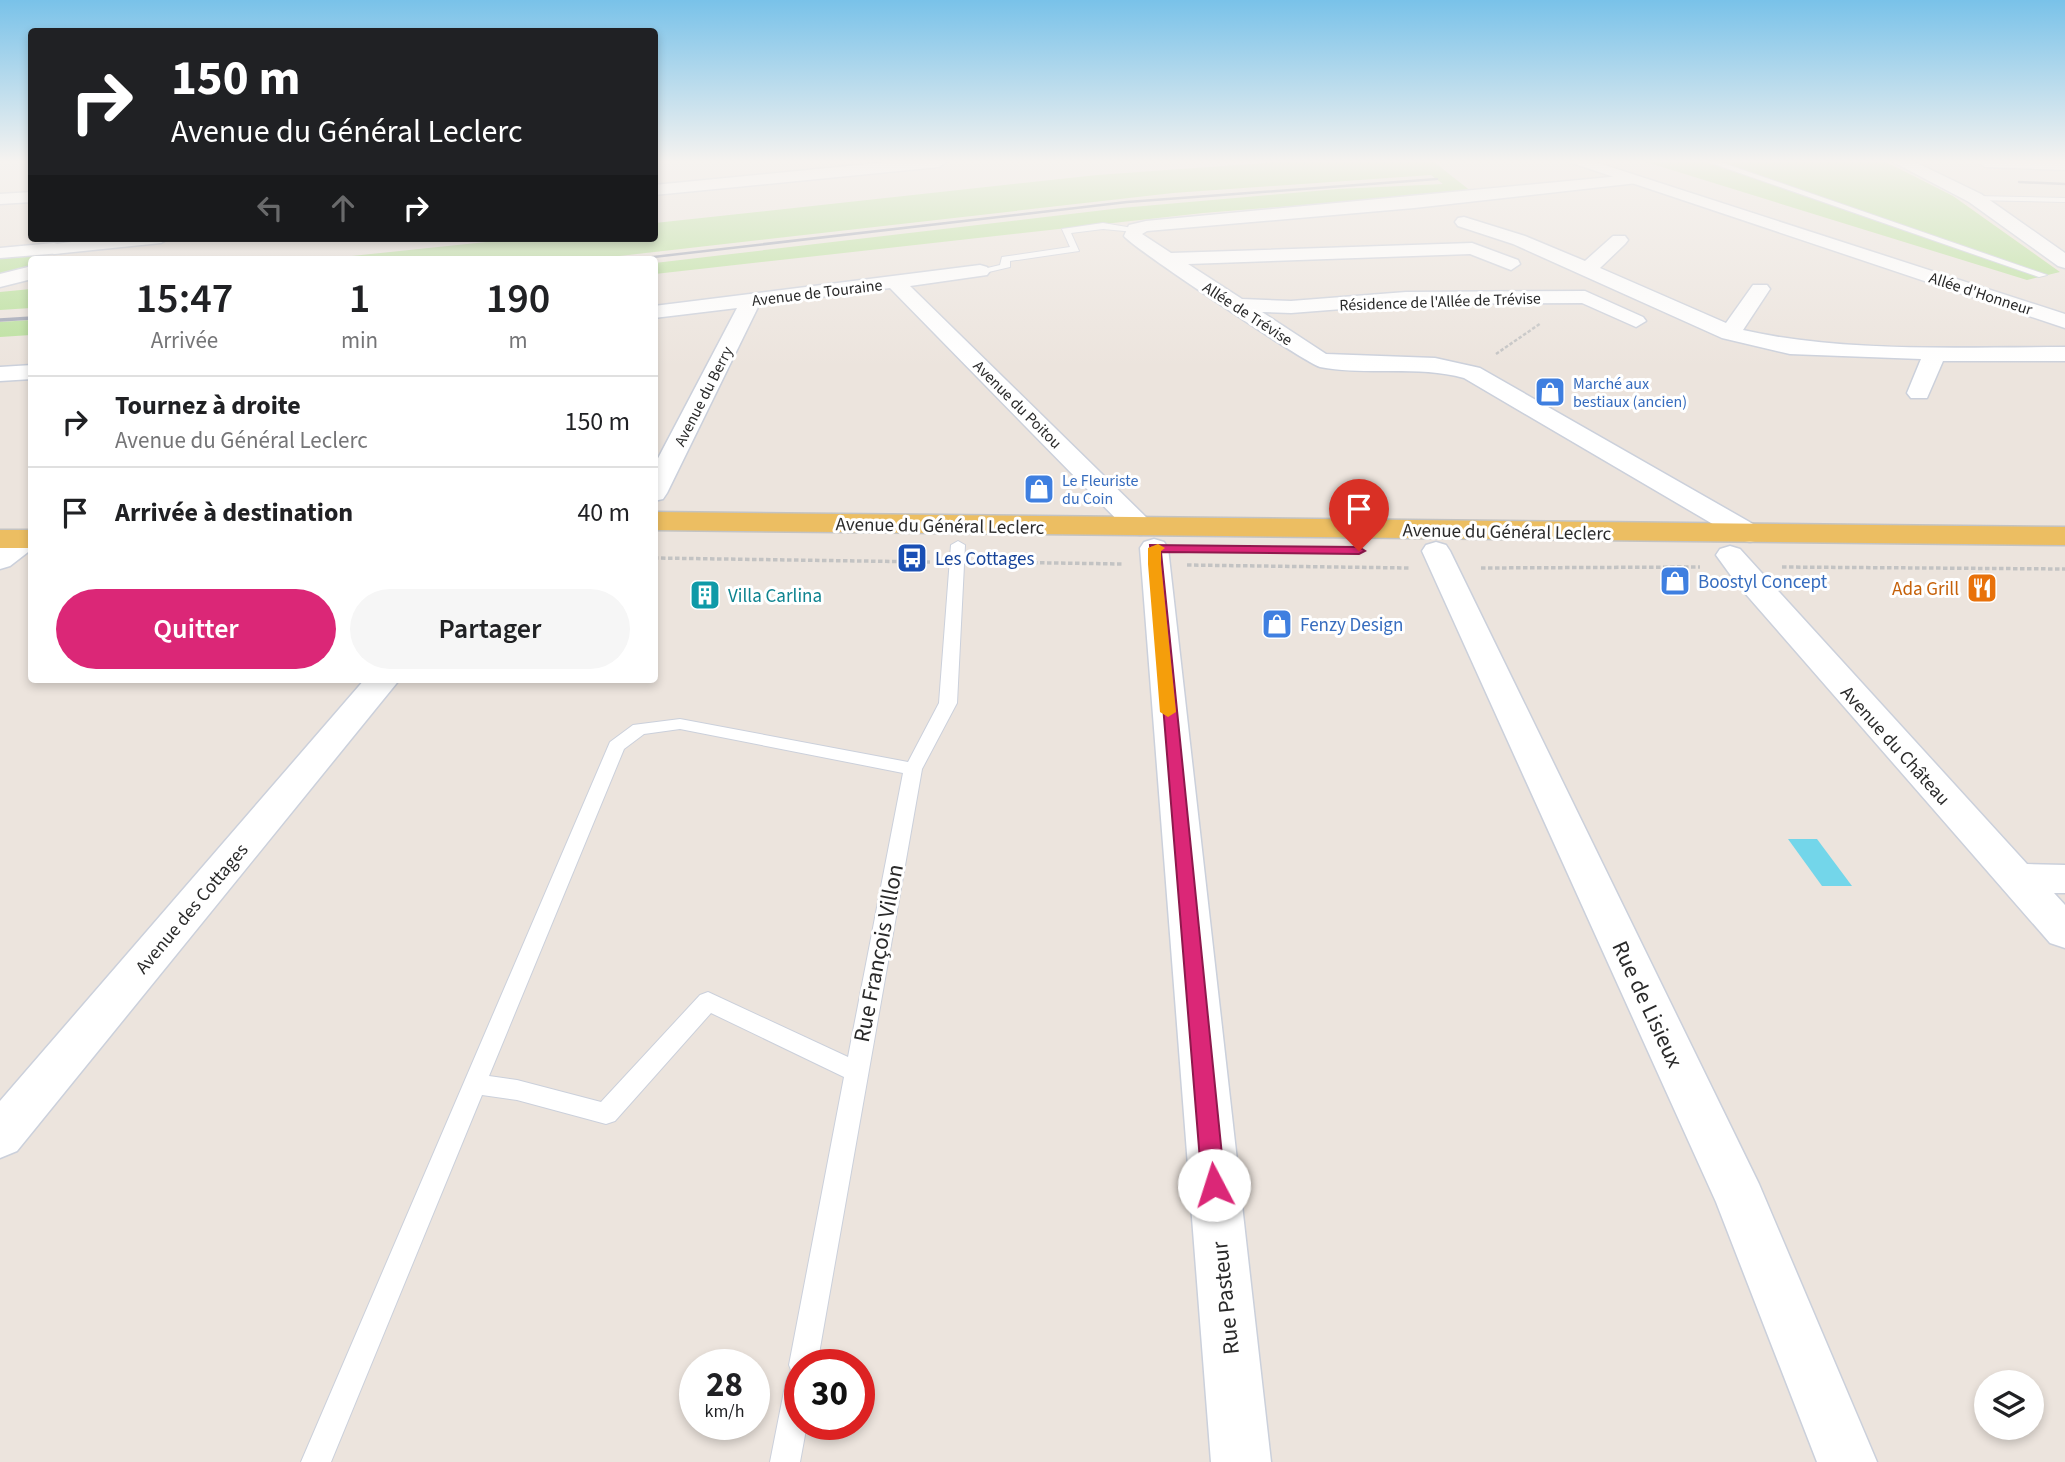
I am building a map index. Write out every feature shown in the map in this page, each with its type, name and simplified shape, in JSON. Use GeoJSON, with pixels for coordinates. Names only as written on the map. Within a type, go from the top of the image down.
{"type":"FeatureCollection","features":[{"type":"Feature","properties":{"kind":"main road","name":"Allée d'Honneur"},"geometry":{"type":"LineString","coordinates":[[1786,230],[2065,321]]}},
{"type":"Feature","properties":{"kind":"main road"},"geometry":{"type":"LineString","coordinates":[[2020,230],[2065,262]]}},
{"type":"Feature","properties":{"kind":"main road"},"geometry":{"type":"LineString","coordinates":[[2,254],[47,246]]}},
{"type":"Feature","properties":{"kind":"main road"},"geometry":{"type":"LineString","coordinates":[[0,281],[28,273]]}},
{"type":"Feature","properties":{"kind":"main road"},"geometry":{"type":"LineString","coordinates":[[0,519],[22,534]]}},
{"type":"Feature","properties":{"kind":"main road","name":"Avenue du Général Leclerc"},"geometry":{"type":"LineString","coordinates":[[658,521],[1439,560],[1740,552],[2065,536]]}},
{"type":"Feature","properties":{"kind":"main road","name":"Avenue du Général Leclerc"},"geometry":{"type":"LineString","coordinates":[[658,543],[958,554],[1150,546],[2065,558]]}},
{"type":"Feature","properties":{"kind":"street","name":"Allée de Trévise"},"geometry":{"type":"LineString","coordinates":[[1139,230],[1133,236],[1320,360],[1339,364],[1446,365],[1472,373],[1740,552]]}},
{"type":"Feature","properties":{"kind":"street"},"geometry":{"type":"LineString","coordinates":[[1483,230],[1520,240],[1730,333],[1790,347],[1941,353],[2065,354]]}},
{"type":"Feature","properties":{"kind":"street"},"geometry":{"type":"LineString","coordinates":[[1588,269],[1619,240]]}},
{"type":"Feature","properties":{"kind":"street"},"geometry":{"type":"LineString","coordinates":[[47,246],[104,242]]}},
{"type":"Feature","properties":{"kind":"street","name":"Résidence de l'Allée de Trévise"},"geometry":{"type":"LineString","coordinates":[[1166,259],[1472,248],[1511,264]]}},
{"type":"Feature","properties":{"kind":"street","name":"Avenue de Touraine"},"geometry":{"type":"LineString","coordinates":[[658,312],[980,271]]}},
{"type":"Feature","properties":{"kind":"street","name":"Avenue du Poitou"},"geometry":{"type":"LineString","coordinates":[[895,282],[1150,546]]}},
{"type":"Feature","properties":{"kind":"street"},"geometry":{"type":"LineString","coordinates":[[1730,333],[1760,289]]}},
{"type":"Feature","properties":{"kind":"street","name":"Résidence de l'Allée de Trévise"},"geometry":{"type":"LineString","coordinates":[[1237,305],[1291,307],[1406,298],[1585,297],[1636,321]]}},
{"type":"Feature","properties":{"kind":"street","name":"Avenue du Berry"},"geometry":{"type":"LineString","coordinates":[[658,485],[751,300]]}},
{"type":"Feature","properties":{"kind":"street"},"geometry":{"type":"LineString","coordinates":[[1919,393],[1934,354],[1941,353]]}},
{"type":"Feature","properties":{"kind":"street"},"geometry":{"type":"LineString","coordinates":[[0,374],[28,372]]}},
{"type":"Feature","properties":{"kind":"street"},"geometry":{"type":"LineString","coordinates":[[0,560],[22,534]]}},
{"type":"Feature","properties":{"kind":"street","name":"Rue Pasteur"},"geometry":{"type":"LineString","coordinates":[[1150,546],[1241,1462]]}},
{"type":"Feature","properties":{"kind":"street","name":"Avenue du Château"},"geometry":{"type":"LineString","coordinates":[[1740,552],[2016,878],[2065,932]]}},
{"type":"Feature","properties":{"kind":"street","name":"Rue de Lisieux"},"geometry":{"type":"LineString","coordinates":[[1439,560],[1741,1201],[1847,1462]]}},
{"type":"Feature","properties":{"kind":"street","name":"Avenue des Cottages"},"geometry":{"type":"LineString","coordinates":[[0,1136],[380,683]]}},
{"type":"Feature","properties":{"kind":"street"},"geometry":{"type":"LineString","coordinates":[[2016,878],[2065,879]]}},
{"type":"Feature","properties":{"kind":"lane"},"geometry":{"type":"LineString","coordinates":[[980,271],[1006,267],[1005,259],[1076,249],[1065,231],[1071,230]]}},
{"type":"Feature","properties":{"kind":"lane"},"geometry":{"type":"LineString","coordinates":[[1911,230],[2042,275]]}},
{"type":"Feature","properties":{"kind":"lane","name":"Rue François Villon"},"geometry":{"type":"LineString","coordinates":[[806,1349],[913,769],[948,704],[958,554]]}},
{"type":"Feature","properties":{"kind":"lane"},"geometry":{"type":"LineString","coordinates":[[316,1462],[616,746],[639,730],[680,724],[913,769]]}},
{"type":"Feature","properties":{"kind":"lane"},"geometry":{"type":"LineString","coordinates":[[475,1084],[517,1090],[606,1114],[708,1000],[856,1072]]}},
{"type":"Feature","properties":{"kind":"lane"},"geometry":{"type":"LineString","coordinates":[[785,1462],[789,1440]]}},
{"type":"Feature","properties":{"kind":"path"},"geometry":{"type":"LineString","coordinates":[[658,558],[958,554],[1150,546],[1439,560],[1740,552],[2065,569]]}},
{"type":"Feature","properties":{"kind":"green space"},"geometry":{"type":"Polygon","coordinates":[[[658,230],[846,230],[619,256],[352,256],[486,242],[658,242],[658,230]]]}},
{"type":"Feature","properties":{"kind":"green space"},"geometry":{"type":"Polygon","coordinates":[[[933,230],[1048,230],[658,274],[658,263],[933,230]]]}},
{"type":"Feature","properties":{"kind":"green space"},"geometry":{"type":"Polygon","coordinates":[[[1866,230],[2001,230],[2060,272],[2027,280],[1866,230]]]}},
{"type":"Feature","properties":{"kind":"green space"},"geometry":{"type":"Polygon","coordinates":[[[41,253],[44,256],[28,256],[28,270],[0,278],[0,258],[41,253]]]}},
{"type":"Feature","properties":{"kind":"green space"},"geometry":{"type":"Polygon","coordinates":[[[28,289],[28,308],[0,310],[0,292],[28,289]]]}},
{"type":"Feature","properties":{"kind":"green space"},"geometry":{"type":"Polygon","coordinates":[[[28,320],[28,335],[0,337],[0,322],[28,320]]]}},
{"type":"Feature","properties":{"kind":"water"},"geometry":{"type":"Polygon","coordinates":[[[1788,839],[1817,839],[1852,886],[1822,886],[1788,839]]]}},
{"type":"Feature","properties":{"kind":"railway"},"geometry":{"type":"LineString","coordinates":[[658,256],[884,230]]}},
{"type":"Feature","properties":{"kind":"railway"},"geometry":{"type":"LineString","coordinates":[[0,320],[28,318]]}},
{"type":"Feature","properties":{"kind":"slow traffic"},"geometry":{"type":"LineString","coordinates":[[1158,548],[1154,548],[1154,564],[1168,712]]}},
{"type":"Feature","properties":{"kind":"place","name":"Marché aux bestiaux (ancien)"},"geometry":{"type":"Point","coordinates":[1550,392]}},
{"type":"Feature","properties":{"kind":"place","name":"Le Fleuriste du Coin"},"geometry":{"type":"Point","coordinates":[1039,489]}},
{"type":"Feature","properties":{"kind":"place","name":"Les Cottages"},"geometry":{"type":"Point","coordinates":[912,558]}},
{"type":"Feature","properties":{"kind":"place","name":"Boostyl Concept"},"geometry":{"type":"Point","coordinates":[1675,581]}},
{"type":"Feature","properties":{"kind":"place","name":"Ada Grill"},"geometry":{"type":"Point","coordinates":[1982,588]}},
{"type":"Feature","properties":{"kind":"place","name":"Villa Carlina"},"geometry":{"type":"Point","coordinates":[705,595]}},
{"type":"Feature","properties":{"kind":"place","name":"Fenzy Design"},"geometry":{"type":"Point","coordinates":[1277,624]}},
{"type":"Feature","properties":{"kind":"route"},"geometry":{"type":"LineString","coordinates":[[1214,1185],[1154,548],[1359,551]]}}]}
